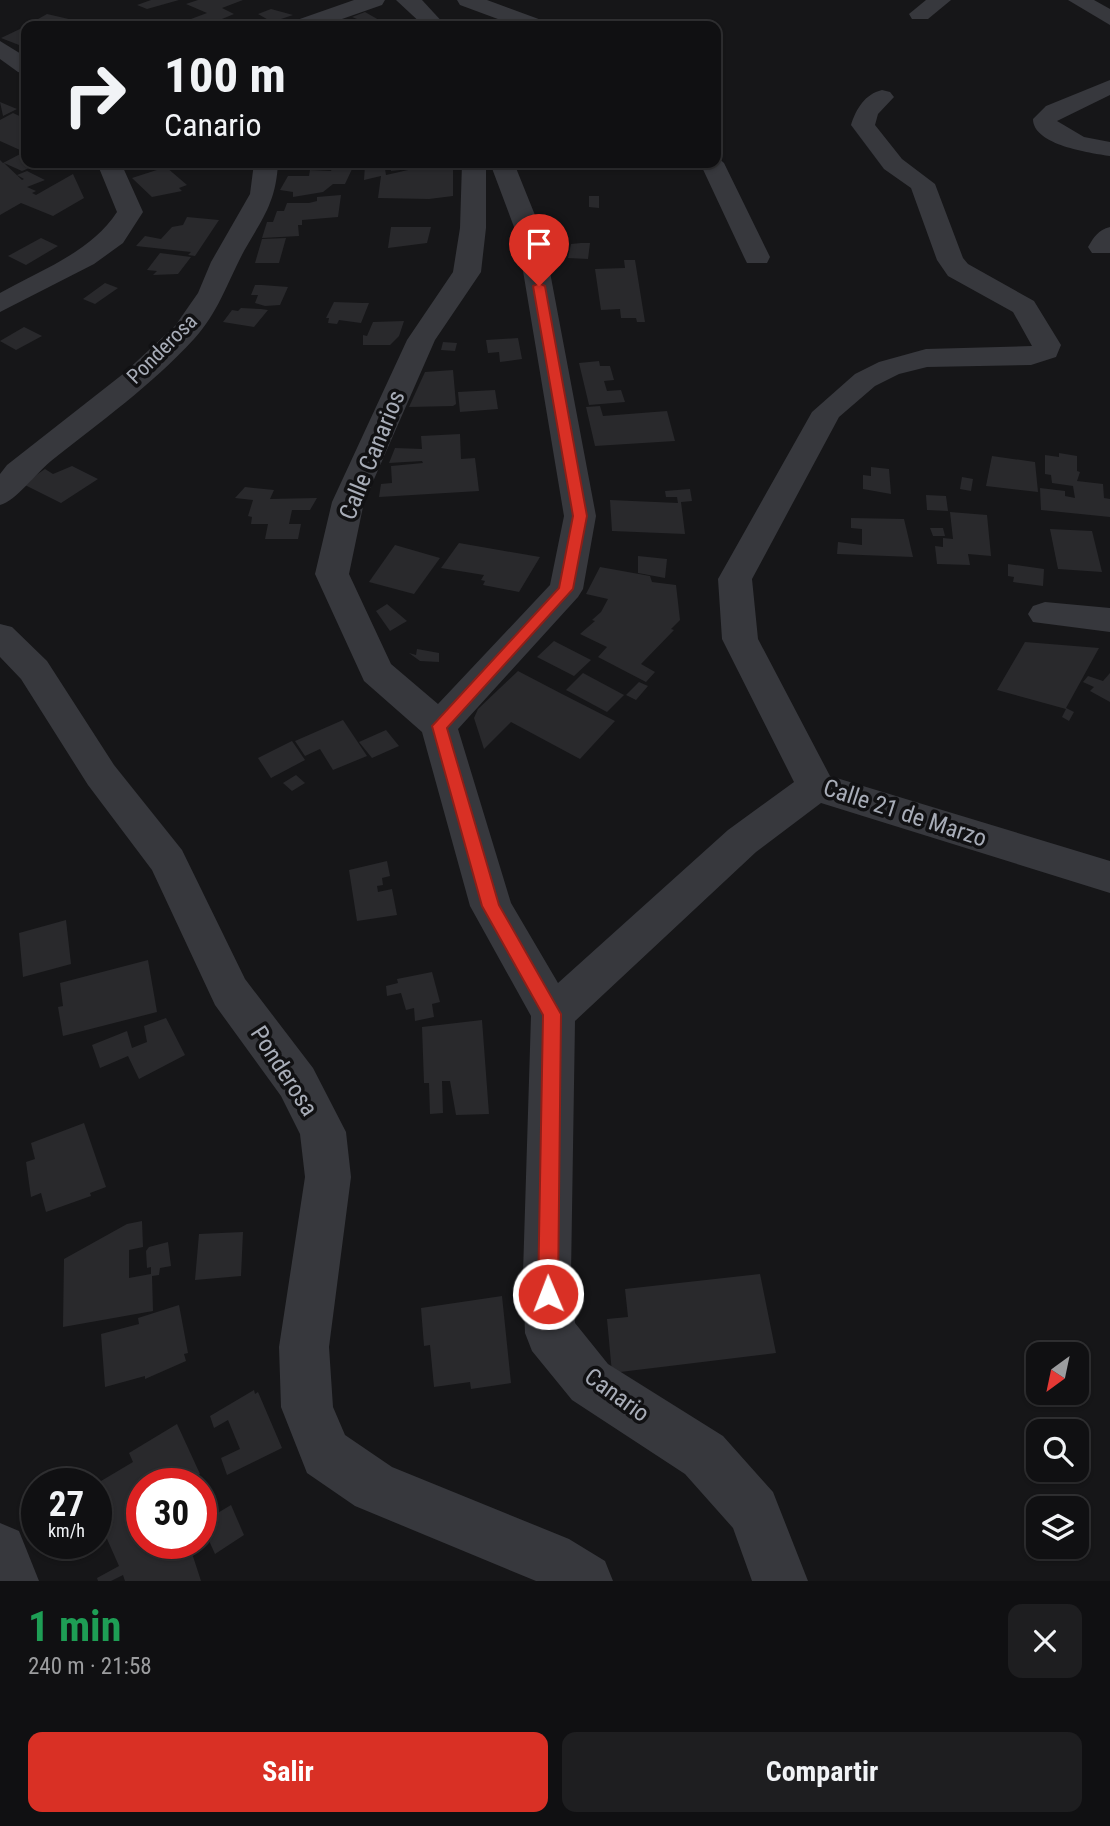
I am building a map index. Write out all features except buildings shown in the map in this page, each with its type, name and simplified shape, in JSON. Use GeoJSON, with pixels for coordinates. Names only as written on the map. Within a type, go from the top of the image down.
{"type":"FeatureCollection","features":[{"type":"Feature","properties":{"kind":"street"},"geometry":{"type":"LineString","coordinates":[[316,21],[374,0]]}},
{"type":"Feature","properties":{"kind":"street"},"geometry":{"type":"LineString","coordinates":[[407,0],[421,9],[431,21]]}},
{"type":"Feature","properties":{"kind":"street"},"geometry":{"type":"LineString","coordinates":[[468,0],[523,21]]}},
{"type":"Feature","properties":{"kind":"street"},"geometry":{"type":"LineString","coordinates":[[920,13],[940,0]]}},
{"type":"Feature","properties":{"kind":"street"},"geometry":{"type":"LineString","coordinates":[[1079,0],[1110,18]]}},
{"type":"Feature","properties":{"kind":"street"},"geometry":{"type":"LineString","coordinates":[[0,47],[21,63]]}},
{"type":"Feature","properties":{"kind":"street"},"geometry":{"type":"LineString","coordinates":[[1110,87],[1054,111],[1045,119],[1045,127],[1077,143],[1110,149]]}},
{"type":"Feature","properties":{"kind":"street","name":"Calle 21 de Marzo"},"geometry":{"type":"LineString","coordinates":[[883,97],[867,112],[863,125],[893,164],[922,184],[950,260],[958,270],[1024,307],[1047,345],[1046,351],[1031,356],[926,358],[889,368],[865,380],[827,412],[735,579],[740,639],[816,787],[1110,877]]}},
{"type":"Feature","properties":{"kind":"street"},"geometry":{"type":"LineString","coordinates":[[0,304],[84,258],[114,237],[130,212],[111,168]]}},
{"type":"Feature","properties":{"kind":"street","name":"Ponderosa"},"geometry":{"type":"LineString","coordinates":[[6,481],[133,380],[185,332],[212,295],[225,262],[263,194],[266,168]]}},
{"type":"Feature","properties":{"kind":"street","name":"Calle Canarios"},"geometry":{"type":"LineString","coordinates":[[439,726],[377,672],[332,574],[348,502],[421,340],[467,272],[473,228],[474,168]]}},
{"type":"Feature","properties":{"kind":"street"},"geometry":{"type":"LineString","coordinates":[[504,168],[530,235],[580,516],[566,589],[439,726],[491,906],[552,1014],[742,841],[816,787]]}},
{"type":"Feature","properties":{"kind":"street"},"geometry":{"type":"LineString","coordinates":[[714,168],[757,257]]}},
{"type":"Feature","properties":{"kind":"street"},"geometry":{"type":"LineString","coordinates":[[1045,614],[1110,620]]}},
{"type":"Feature","properties":{"kind":"street","name":"Ponderosa"},"geometry":{"type":"LineString","coordinates":[[0,636],[34,670],[101,775],[168,861],[230,992],[297,1082],[323,1132],[328,1177],[312,1273],[304,1347],[307,1407],[326,1454],[374,1487],[550,1558],[585,1581]]}},
{"type":"Feature","properties":{"kind":"street","name":"Canario"},"geometry":{"type":"LineString","coordinates":[[552,1014],[547,1274],[550,1334],[590,1382],[704,1455],[754,1511],[780,1581]]}},
{"type":"Feature","properties":{"kind":"street"},"geometry":{"type":"LineString","coordinates":[[0,1550],[11,1581]]}},
{"type":"Feature","properties":{"kind":"route"},"geometry":{"type":"LineString","coordinates":[[539,286],[580,516],[566,589],[439,726],[491,906],[552,1014],[548,1294]]}}]}
